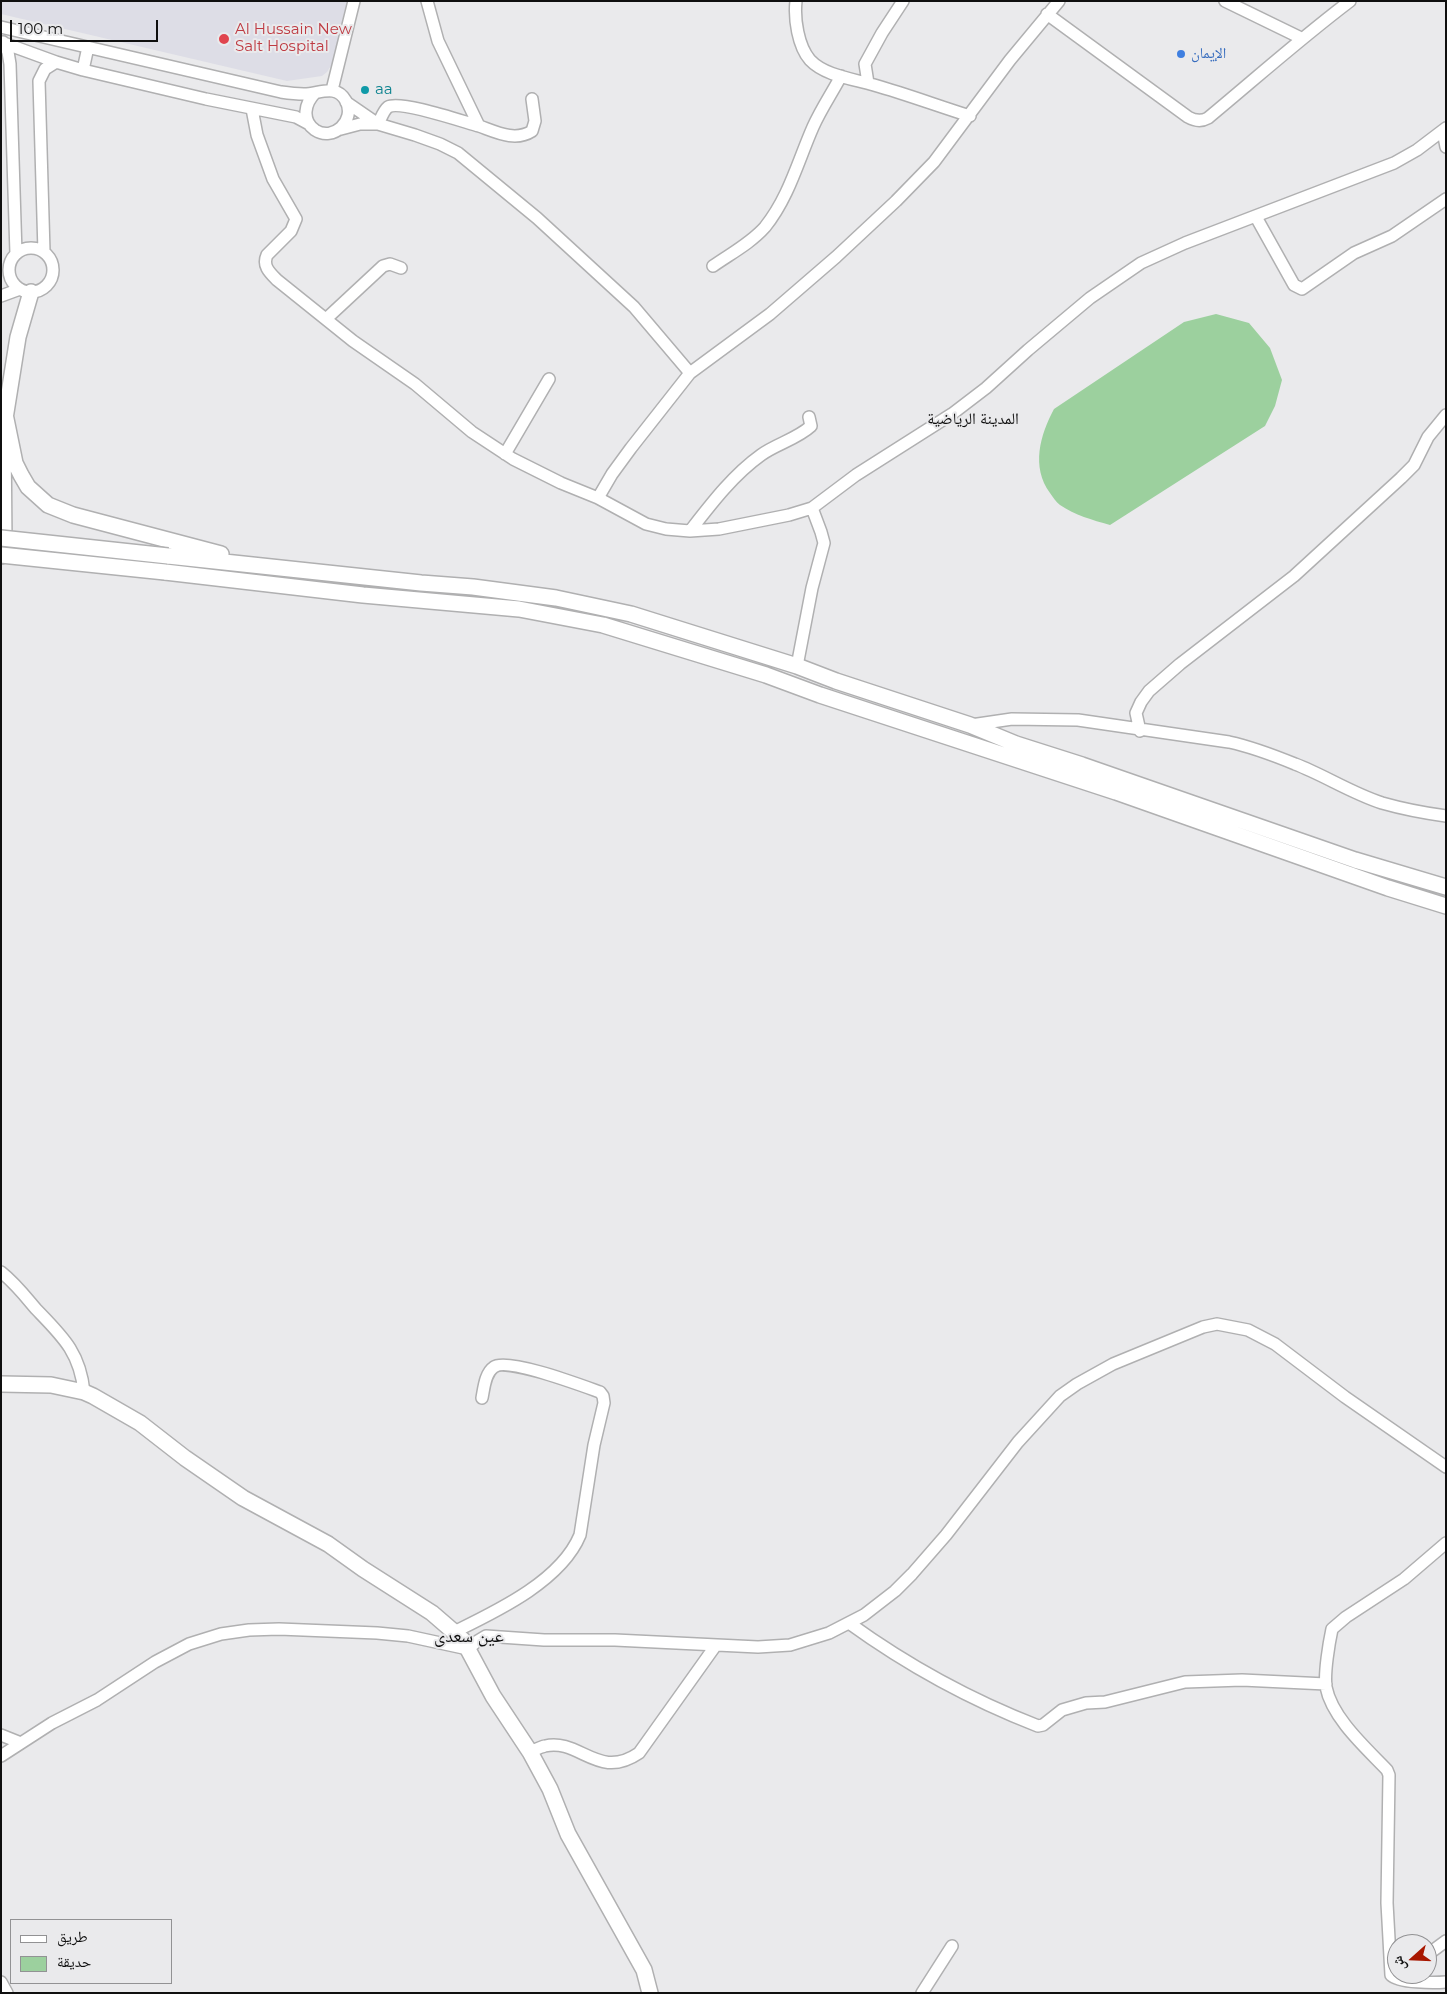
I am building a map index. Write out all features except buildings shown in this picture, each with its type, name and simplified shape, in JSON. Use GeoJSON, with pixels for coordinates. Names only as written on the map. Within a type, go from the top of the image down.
{"type":"FeatureCollection","features":[{"type":"Feature","properties":{"kind":"main road"},"geometry":{"type":"LineString","coordinates":[[25,290],[5,414],[2,448],[4,543],[1,555],[354,594],[519,609],[604,625],[766,675],[820,695],[943,734],[1116,792],[1388,888],[1446,906]]}},
{"type":"Feature","properties":{"kind":"main road"},"geometry":{"type":"LineString","coordinates":[[5,414],[15,463],[28,487],[48,504],[73,515],[279,568]]}},
{"type":"Feature","properties":{"kind":"main road"},"geometry":{"type":"LineString","coordinates":[[1,538],[473,587],[600,606],[798,666],[836,681],[970,725],[1016,744],[1355,860],[1446,887]]}},
{"type":"Feature","properties":{"kind":"main road"},"geometry":{"type":"LineString","coordinates":[[1,1384],[51,1384],[84,1392],[140,1423],[185,1458],[243,1498],[328,1544],[432,1613],[454,1632],[468,1649],[489,1688],[530,1752],[550,1789],[568,1834],[644,1970],[650,1993]]}},
{"type":"Feature","properties":{"kind":"street"},"geometry":{"type":"LineString","coordinates":[[332,90],[354,1]]}},
{"type":"Feature","properties":{"kind":"street"},"geometry":{"type":"LineString","coordinates":[[427,1],[438,41],[479,126]]}},
{"type":"Feature","properties":{"kind":"street"},"geometry":{"type":"LineString","coordinates":[[796,1],[797,25],[805,54],[818,67],[841,76],[970,116]]}},
{"type":"Feature","properties":{"kind":"street"},"geometry":{"type":"LineString","coordinates":[[868,83],[865,64],[903,1]]}},
{"type":"Feature","properties":{"kind":"street"},"geometry":{"type":"LineString","coordinates":[[598,498],[626,455],[690,373],[770,314],[852,243],[934,162],[1010,60],[1059,1]]}},
{"type":"Feature","properties":{"kind":"street"},"geometry":{"type":"LineString","coordinates":[[1226,1],[1301,38]]}},
{"type":"Feature","properties":{"kind":"street"},"geometry":{"type":"LineString","coordinates":[[1047,14],[1196,121],[1208,118],[1277,61],[1301,38],[1350,1]]}},
{"type":"Feature","properties":{"kind":"street"},"geometry":{"type":"LineString","coordinates":[[1,27],[281,92],[315,93],[332,90],[378,124],[440,144],[466,160],[538,218],[634,307],[690,373]]}},
{"type":"Feature","properties":{"kind":"street"},"geometry":{"type":"LineString","coordinates":[[2,42],[83,70],[252,109],[296,117],[314,129],[327,134],[360,124],[378,124]]}},
{"type":"Feature","properties":{"kind":"street"},"geometry":{"type":"LineString","coordinates":[[2,42],[8,52],[10,64],[10,278],[25,290]]}},
{"type":"Feature","properties":{"kind":"street"},"geometry":{"type":"LineString","coordinates":[[83,70],[88,47]]}},
{"type":"Feature","properties":{"kind":"street"},"geometry":{"type":"LineString","coordinates":[[44,252],[39,81],[44,69],[56,62]]}},
{"type":"Feature","properties":{"kind":"street"},"geometry":{"type":"LineString","coordinates":[[713,266],[754,238],[779,208],[791,184],[814,126],[841,76]]}},
{"type":"Feature","properties":{"kind":"street"},"geometry":{"type":"LineString","coordinates":[[309,124],[306,116],[306,107],[309,99],[315,93]]}},
{"type":"Feature","properties":{"kind":"street"},"geometry":{"type":"LineString","coordinates":[[378,124],[385,110],[393,105],[418,109],[516,136],[528,134],[532,131],[535,121],[532,99]]}},
{"type":"Feature","properties":{"kind":"street"},"geometry":{"type":"LineString","coordinates":[[341,129],[348,116],[346,102]]}},
{"type":"Feature","properties":{"kind":"street"},"geometry":{"type":"LineString","coordinates":[[252,109],[262,148],[273,179],[296,219],[291,231],[265,259],[266,266],[277,280],[353,340],[415,384],[472,432],[504,454],[561,483],[598,498],[646,524],[666,529],[690,531],[738,526],[812,508],[856,475],[952,414],[986,388],[1028,350],[1108,284],[1141,264],[1177,247],[1394,162],[1417,150],[1444,130],[1446,147]]}},
{"type":"Feature","properties":{"kind":"street"},"geometry":{"type":"LineString","coordinates":[[1256,217],[1294,285],[1302,289],[1344,259],[1392,236],[1446,200]]}},
{"type":"Feature","properties":{"kind":"street"},"geometry":{"type":"LineString","coordinates":[[1,296],[25,290],[38,290],[50,280],[52,265],[44,252],[39,249],[27,248],[9,261]]}},
{"type":"Feature","properties":{"kind":"street"},"geometry":{"type":"LineString","coordinates":[[326,319],[383,266],[390,264],[401,268]]}},
{"type":"Feature","properties":{"kind":"street"},"geometry":{"type":"LineString","coordinates":[[504,454],[549,379]]}},
{"type":"Feature","properties":{"kind":"street"},"geometry":{"type":"LineString","coordinates":[[690,531],[720,494],[756,459],[772,447],[811,426],[809,416]]}},
{"type":"Feature","properties":{"kind":"street"},"geometry":{"type":"LineString","coordinates":[[1140,730],[1136,713],[1149,691],[1180,664],[1294,576],[1401,478],[1414,465],[1428,437],[1446,416]]}},
{"type":"Feature","properties":{"kind":"street"},"geometry":{"type":"LineString","coordinates":[[798,666],[811,594],[824,543],[812,508]]}},
{"type":"Feature","properties":{"kind":"street"},"geometry":{"type":"LineString","coordinates":[[970,725],[1012,719],[1078,720],[1252,747],[1296,764],[1334,783],[1382,803],[1413,811],[1446,816]]}},
{"type":"Feature","properties":{"kind":"street"},"geometry":{"type":"LineString","coordinates":[[1,1272],[68,1343],[79,1362],[83,1375],[84,1392]]}},
{"type":"Feature","properties":{"kind":"street"},"geometry":{"type":"LineString","coordinates":[[1,1756],[52,1723],[96,1700],[176,1650],[202,1639],[233,1631],[288,1629],[377,1633],[408,1636],[468,1649],[486,1636],[544,1640],[615,1640],[758,1647],[790,1645],[815,1639],[849,1623],[880,1603],[912,1574],[941,1541],[1018,1442],[1060,1396],[1113,1364],[1203,1327],[1216,1324],[1248,1330],[1275,1344],[1446,1467]]}},
{"type":"Feature","properties":{"kind":"street"},"geometry":{"type":"LineString","coordinates":[[454,1632],[485,1617],[532,1588],[566,1559],[575,1547],[580,1535],[594,1445],[604,1403],[600,1392],[506,1363],[498,1364],[488,1374],[482,1398]]}},
{"type":"Feature","properties":{"kind":"street"},"geometry":{"type":"LineString","coordinates":[[1390,1934],[1387,1903],[1390,1775],[1360,1743],[1328,1695],[1326,1684],[1332,1629],[1346,1617],[1404,1579],[1446,1543]]}},
{"type":"Feature","properties":{"kind":"street"},"geometry":{"type":"LineString","coordinates":[[849,1623],[871,1639],[963,1694],[1038,1726],[1043,1726],[1062,1710],[1068,1708],[1086,1703],[1104,1702],[1185,1682],[1242,1680],[1326,1684]]}},
{"type":"Feature","properties":{"kind":"street"},"geometry":{"type":"LineString","coordinates":[[530,1752],[544,1746],[554,1746],[564,1747],[604,1762],[617,1763],[629,1760],[639,1753],[716,1645]]}},
{"type":"Feature","properties":{"kind":"street"},"geometry":{"type":"LineString","coordinates":[[1,1735],[21,1743]]}},
{"type":"Feature","properties":{"kind":"street"},"geometry":{"type":"LineString","coordinates":[[922,1993],[952,1946]]}},
{"type":"Feature","properties":{"kind":"street"},"geometry":{"type":"LineString","coordinates":[[1,1982],[7,1993]]}},
{"type":"Feature","properties":{"kind":"shaded area","name":"Al Hussain New Salt Hospital"},"geometry":{"type":"Polygon","coordinates":[[[1,1],[347,1],[332,64],[327,72],[322,76],[287,81],[1,14],[1,1]]]}},
{"type":"Feature","properties":{"kind":"green space"},"geometry":{"type":"Polygon","coordinates":[[[1216,314],[1249,323],[1270,348],[1282,380],[1275,406],[1265,426],[1110,525],[1090,519],[1060,505],[1053,498],[1044,483],[1039,462],[1045,429],[1054,409],[1184,322],[1216,314]]]}},
{"type":"Feature","properties":{"kind":"place","name":"Al Hussain New Salt Hospital"},"geometry":{"type":"Point","coordinates":[224,39]}},
{"type":"Feature","properties":{"kind":"place","name":"الإيمان"},"geometry":{"type":"Point","coordinates":[1181,54]}},
{"type":"Feature","properties":{"kind":"place","name":"aa"},"geometry":{"type":"Point","coordinates":[365,90]}},
{"type":"Feature","properties":{"kind":"district","name":"المدينة الرياضية"},"geometry":{"type":"Point","coordinates":[973,419]}},
{"type":"Feature","properties":{"kind":"district","name":"عين سعدى"},"geometry":{"type":"Point","coordinates":[469,1637]}}]}
